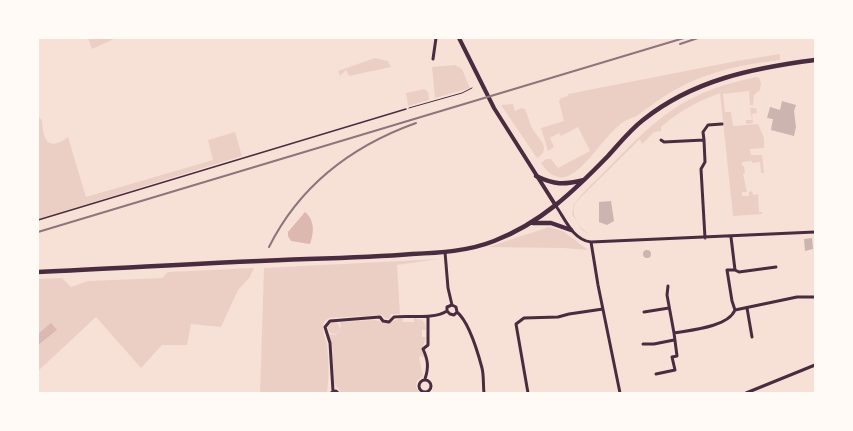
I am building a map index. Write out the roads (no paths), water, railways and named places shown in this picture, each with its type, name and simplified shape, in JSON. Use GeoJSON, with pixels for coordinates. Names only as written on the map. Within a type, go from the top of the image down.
{"type":"FeatureCollection","features":[{"type":"Feature","properties":{"kind":"main road"},"geometry":{"type":"LineString","coordinates":[[38,272],[378,257],[445,252],[495,241],[531,223],[556,206],[586,179],[641,121],[674,98],[714,80],[738,73],[815,60]]}},
{"type":"Feature","properties":{"kind":"main road"},"geometry":{"type":"LineString","coordinates":[[536,176],[554,183],[563,184],[586,179]]}},
{"type":"Feature","properties":{"kind":"main road"},"geometry":{"type":"LineString","coordinates":[[531,223],[551,223],[572,230]]}},
{"type":"Feature","properties":{"kind":"street"},"geometry":{"type":"LineString","coordinates":[[432,59],[436,38]]}},
{"type":"Feature","properties":{"kind":"street"},"geometry":{"type":"LineString","coordinates":[[459,38],[494,108],[536,176],[572,230],[581,239],[591,242],[730,237],[815,232]]}},
{"type":"Feature","properties":{"kind":"street"},"geometry":{"type":"LineString","coordinates":[[705,238],[701,169],[705,162],[703,132],[708,125],[722,124]]}},
{"type":"Feature","properties":{"kind":"street"},"geometry":{"type":"LineString","coordinates":[[661,140],[664,142],[704,140]]}},
{"type":"Feature","properties":{"kind":"street"},"geometry":{"type":"LineString","coordinates":[[730,237],[735,270]]}},
{"type":"Feature","properties":{"kind":"street"},"geometry":{"type":"LineString","coordinates":[[591,242],[620,393]]}},
{"type":"Feature","properties":{"kind":"street"},"geometry":{"type":"LineString","coordinates":[[445,252],[448,288],[452,305],[456,307],[456,312],[462,316],[476,351],[482,368],[484,393]]}},
{"type":"Feature","properties":{"kind":"street"},"geometry":{"type":"LineString","coordinates":[[674,333],[726,322],[733,316],[735,310],[727,270],[735,270],[739,272],[776,266]]}},
{"type":"Feature","properties":{"kind":"street"},"geometry":{"type":"LineString","coordinates":[[656,374],[675,370],[672,357],[676,356],[674,333],[669,308],[668,286]]}},
{"type":"Feature","properties":{"kind":"street"},"geometry":{"type":"LineString","coordinates":[[735,310],[797,297],[815,297]]}},
{"type":"Feature","properties":{"kind":"street"},"geometry":{"type":"LineString","coordinates":[[338,393],[332,392],[330,343],[326,331],[328,322],[333,320],[380,317],[383,321],[389,322],[394,317],[419,315],[428,317],[440,316],[447,311],[447,307],[452,305]]}},
{"type":"Feature","properties":{"kind":"street"},"geometry":{"type":"LineString","coordinates":[[528,393],[516,324],[524,318],[558,318],[569,314],[603,308]]}},
{"type":"Feature","properties":{"kind":"street"},"geometry":{"type":"LineString","coordinates":[[644,312],[669,308]]}},
{"type":"Feature","properties":{"kind":"street"},"geometry":{"type":"LineString","coordinates":[[747,308],[752,336]]}},
{"type":"Feature","properties":{"kind":"street"},"geometry":{"type":"LineString","coordinates":[[447,311],[452,315],[456,312]]}},
{"type":"Feature","properties":{"kind":"street"},"geometry":{"type":"LineString","coordinates":[[425,379],[429,381],[431,385],[429,391],[425,392],[421,391],[418,386],[421,380],[425,379],[428,370],[428,359],[423,349],[428,345],[428,317]]}},
{"type":"Feature","properties":{"kind":"street"},"geometry":{"type":"LineString","coordinates":[[643,344],[654,344],[674,340]]}},
{"type":"Feature","properties":{"kind":"street"},"geometry":{"type":"LineString","coordinates":[[746,393],[815,365]]}},
{"type":"Feature","properties":{"kind":"lane"},"geometry":{"type":"LineString","coordinates":[[38,220],[406,109]]}},
{"type":"Feature","properties":{"kind":"railway"},"geometry":{"type":"LineString","coordinates":[[38,232],[684,38]]}},
{"type":"Feature","properties":{"kind":"railway"},"geometry":{"type":"LineString","coordinates":[[680,44],[698,38]]}},
{"type":"Feature","properties":{"kind":"railway"},"geometry":{"type":"LineString","coordinates":[[269,247],[296,205],[330,170],[370,143],[416,123]]}}]}
